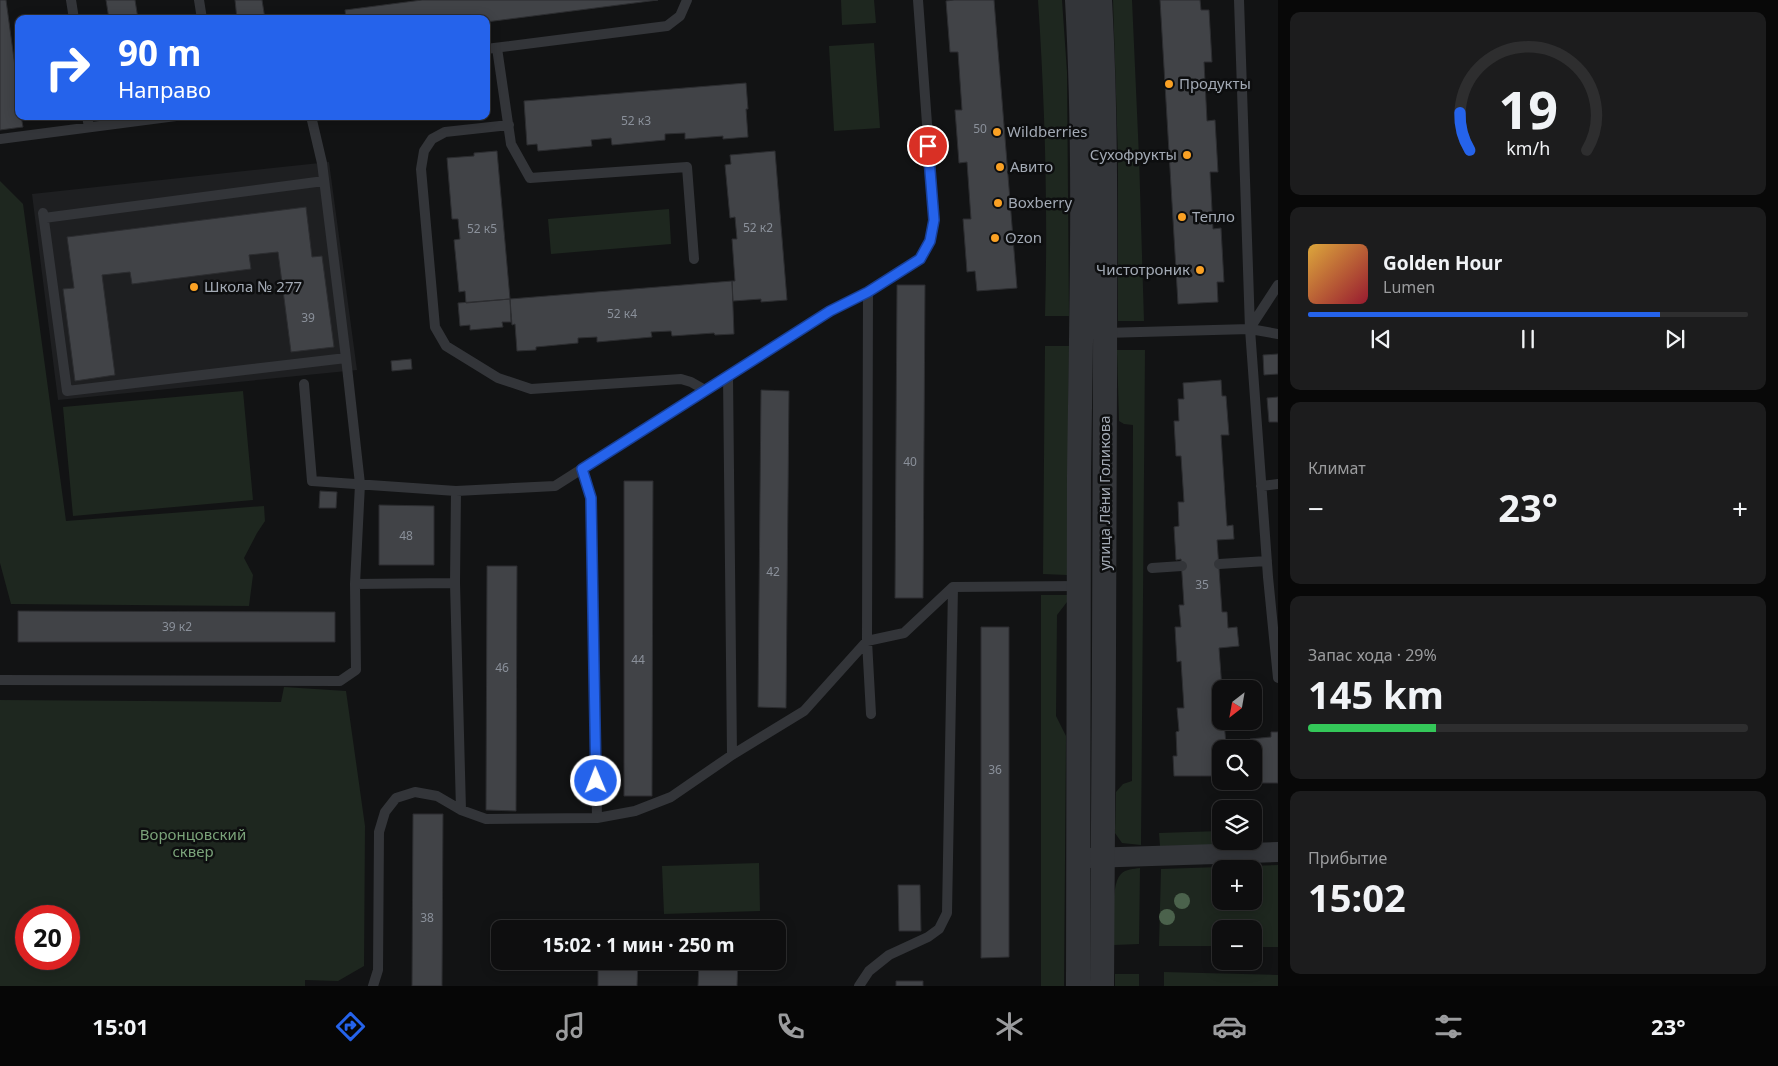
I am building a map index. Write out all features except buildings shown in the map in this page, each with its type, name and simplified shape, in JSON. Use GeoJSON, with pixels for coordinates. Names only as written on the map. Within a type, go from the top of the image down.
{"type":"FeatureCollection","features":[{"type":"Feature","properties":{"kind":"street","name":"улица Лёни Голикова"},"geometry":{"type":"LineString","coordinates":[[1077,0],[1082,156],[1093,333]]}},
{"type":"Feature","properties":{"kind":"street","name":"улица Лёни Голикова"},"geometry":{"type":"LineString","coordinates":[[1100,0],[1105,156],[1093,333],[1092,586],[1079,858],[1090,957],[1102,986]]}},
{"type":"Feature","properties":{"kind":"street","name":"улица Лёни Голикова"},"geometry":{"type":"LineString","coordinates":[[1078,986],[1090,957],[1103,857],[1092,586]]}},
{"type":"Feature","properties":{"kind":"street"},"geometry":{"type":"LineString","coordinates":[[1079,858],[1278,852]]}},
{"type":"Feature","properties":{"kind":"lane"},"geometry":{"type":"LineString","coordinates":[[71,0],[73,15]]}},
{"type":"Feature","properties":{"kind":"lane"},"geometry":{"type":"LineString","coordinates":[[199,0],[201,15]]}},
{"type":"Feature","properties":{"kind":"lane"},"geometry":{"type":"LineString","coordinates":[[490,49],[667,26],[680,16],[687,0]]}},
{"type":"Feature","properties":{"kind":"lane"},"geometry":{"type":"LineString","coordinates":[[304,384],[312,481],[456,491],[556,486],[830,311],[868,292],[920,259],[930,241],[934,220],[918,0]]}},
{"type":"Feature","properties":{"kind":"lane"},"geometry":{"type":"LineString","coordinates":[[1239,0],[1250,329],[1267,561],[1278,678]]}},
{"type":"Feature","properties":{"kind":"lane"},"geometry":{"type":"LineString","coordinates":[[497,48],[511,144],[530,178],[687,167],[694,259]]}},
{"type":"Feature","properties":{"kind":"lane"},"geometry":{"type":"LineString","coordinates":[[88,120],[89,128]]}},
{"type":"Feature","properties":{"kind":"lane"},"geometry":{"type":"LineString","coordinates":[[0,139],[147,120]]}},
{"type":"Feature","properties":{"kind":"lane"},"geometry":{"type":"LineString","coordinates":[[0,680],[340,681],[356,670],[356,584],[360,484],[322,163],[312,120]]}},
{"type":"Feature","properties":{"kind":"lane"},"geometry":{"type":"LineString","coordinates":[[509,125],[445,132],[432,139],[424,150],[421,169],[435,327],[446,346],[498,378],[531,389],[681,379],[705,390]]}},
{"type":"Feature","properties":{"kind":"lane"},"geometry":{"type":"LineString","coordinates":[[324,181],[43,215],[67,391],[346,358]]}},
{"type":"Feature","properties":{"kind":"lane"},"geometry":{"type":"LineString","coordinates":[[1250,329],[1278,285]]}},
{"type":"Feature","properties":{"kind":"lane"},"geometry":{"type":"LineString","coordinates":[[868,292],[867,641],[871,714]]}},
{"type":"Feature","properties":{"kind":"lane"},"geometry":{"type":"LineString","coordinates":[[1093,333],[1250,329],[1278,334]]}},
{"type":"Feature","properties":{"kind":"lane"},"geometry":{"type":"LineString","coordinates":[[728,376],[732,755]]}},
{"type":"Feature","properties":{"kind":"lane"},"geometry":{"type":"LineString","coordinates":[[582,469],[591,498],[597,818]]}},
{"type":"Feature","properties":{"kind":"lane"},"geometry":{"type":"LineString","coordinates":[[1261,486],[1278,484]]}},
{"type":"Feature","properties":{"kind":"lane"},"geometry":{"type":"LineString","coordinates":[[456,491],[455,583],[461,810]]}},
{"type":"Feature","properties":{"kind":"lane"},"geometry":{"type":"LineString","coordinates":[[1219,564],[1267,561]]}},
{"type":"Feature","properties":{"kind":"lane"},"geometry":{"type":"LineString","coordinates":[[1152,568],[1182,566]]}},
{"type":"Feature","properties":{"kind":"lane"},"geometry":{"type":"LineString","coordinates":[[356,584],[455,583]]}},
{"type":"Feature","properties":{"kind":"lane"},"geometry":{"type":"LineString","coordinates":[[859,986],[869,971],[889,955],[928,937],[939,929],[948,913],[953,586]]}},
{"type":"Feature","properties":{"kind":"lane"},"geometry":{"type":"LineString","coordinates":[[373,986],[378,970],[378,832],[385,812],[396,798],[415,792],[437,796],[461,810],[486,819],[597,818],[635,811],[671,797],[732,755],[804,711],[867,641],[904,633],[953,586],[1092,586]]}},
{"type":"Feature","properties":{"kind":"shaded area","name":"Школа № 277"},"geometry":{"type":"Polygon","coordinates":[[[329,162],[357,370],[58,400],[32,194],[329,162]]]}},
{"type":"Feature","properties":{"kind":"green space"},"geometry":{"type":"Polygon","coordinates":[[[841,0],[874,0],[876,23],[842,25],[841,0]]]}},
{"type":"Feature","properties":{"kind":"green space"},"geometry":{"type":"Polygon","coordinates":[[[1038,0],[1062,0],[1067,72],[1069,316],[1045,316],[1045,158],[1038,0]]]}},
{"type":"Feature","properties":{"kind":"green space"},"geometry":{"type":"Polygon","coordinates":[[[1113,0],[1132,0],[1144,321],[1118,321],[1118,157],[1113,0]]]}},
{"type":"Feature","properties":{"kind":"green space"},"geometry":{"type":"Polygon","coordinates":[[[874,43],[880,128],[834,131],[829,46],[874,43]]]}},
{"type":"Feature","properties":{"kind":"green space"},"geometry":{"type":"Polygon","coordinates":[[[0,181],[23,204],[66,521],[264,506],[265,521],[244,558],[253,575],[249,606],[11,604],[0,563],[0,181]]]}},
{"type":"Feature","properties":{"kind":"green space"},"geometry":{"type":"Polygon","coordinates":[[[669,209],[671,244],[551,254],[548,219],[669,209]]]}},
{"type":"Feature","properties":{"kind":"green space"},"geometry":{"type":"Polygon","coordinates":[[[1045,346],[1069,346],[1067,575],[1043,574],[1045,346]]]}},
{"type":"Feature","properties":{"kind":"green space"},"geometry":{"type":"Polygon","coordinates":[[[1117,350],[1145,350],[1141,845],[1122,843],[1115,833],[1116,792],[1123,784],[1132,781],[1133,425],[1124,424],[1119,421],[1117,350]]]}},
{"type":"Feature","properties":{"kind":"green space"},"geometry":{"type":"Polygon","coordinates":[[[243,391],[253,500],[73,516],[63,407],[243,391]]]}},
{"type":"Feature","properties":{"kind":"green space"},"geometry":{"type":"Polygon","coordinates":[[[1041,595],[1067,595],[1067,602],[1057,615],[1056,716],[1066,736],[1064,986],[1041,986],[1041,595]]]}},
{"type":"Feature","properties":{"kind":"green space","name":"Воронцовский сквер"},"geometry":{"type":"Polygon","coordinates":[[[284,687],[346,691],[365,826],[364,966],[338,981],[305,980],[305,986],[0,986],[0,700],[281,702],[284,687]]]}},
{"type":"Feature","properties":{"kind":"green space"},"geometry":{"type":"Polygon","coordinates":[[[1212,831],[1212,845],[1160,846],[1159,833],[1212,831]]]}},
{"type":"Feature","properties":{"kind":"green space"},"geometry":{"type":"Polygon","coordinates":[[[759,863],[760,911],[664,914],[662,866],[759,863]]]}},
{"type":"Feature","properties":{"kind":"green space"},"geometry":{"type":"Polygon","coordinates":[[[1278,865],[1278,947],[1262,947],[1262,920],[1212,920],[1212,946],[1159,946],[1161,869],[1212,867],[1212,910],[1262,910],[1262,866],[1278,865]]]}},
{"type":"Feature","properties":{"kind":"green space"},"geometry":{"type":"Polygon","coordinates":[[[1140,868],[1139,944],[1114,945],[1113,907],[1115,887],[1121,874],[1125,871],[1140,868]]]}},
{"type":"Feature","properties":{"kind":"green space"},"geometry":{"type":"Polygon","coordinates":[[[1164,972],[1278,975],[1278,986],[1164,986],[1164,972]]]}},
{"type":"Feature","properties":{"kind":"green space"},"geometry":{"type":"Polygon","coordinates":[[[1115,974],[1139,974],[1139,986],[1115,986],[1115,974]]]}},
{"type":"Feature","properties":{"kind":"place","name":"Продукты"},"geometry":{"type":"Point","coordinates":[1169,84]}},
{"type":"Feature","properties":{"kind":"place","name":"Wildberries"},"geometry":{"type":"Point","coordinates":[997,132]}},
{"type":"Feature","properties":{"kind":"place","name":"Сухофрукты"},"geometry":{"type":"Point","coordinates":[1187,155]}},
{"type":"Feature","properties":{"kind":"place","name":"Авито"},"geometry":{"type":"Point","coordinates":[1000,167]}},
{"type":"Feature","properties":{"kind":"place","name":"Boxberry"},"geometry":{"type":"Point","coordinates":[998,203]}},
{"type":"Feature","properties":{"kind":"place","name":"Тепло"},"geometry":{"type":"Point","coordinates":[1182,217]}},
{"type":"Feature","properties":{"kind":"place","name":"Ozon"},"geometry":{"type":"Point","coordinates":[995,238]}},
{"type":"Feature","properties":{"kind":"place","name":"Чистотроник"},"geometry":{"type":"Point","coordinates":[1200,270]}},
{"type":"Feature","properties":{"kind":"place","name":"Школа № 277"},"geometry":{"type":"Point","coordinates":[194,287]}},
{"type":"Feature","properties":{"kind":"route"},"geometry":{"type":"LineString","coordinates":[[596,781],[591,498],[582,469],[830,311],[868,292],[920,259],[930,241],[934,220],[928,146]]}}]}
